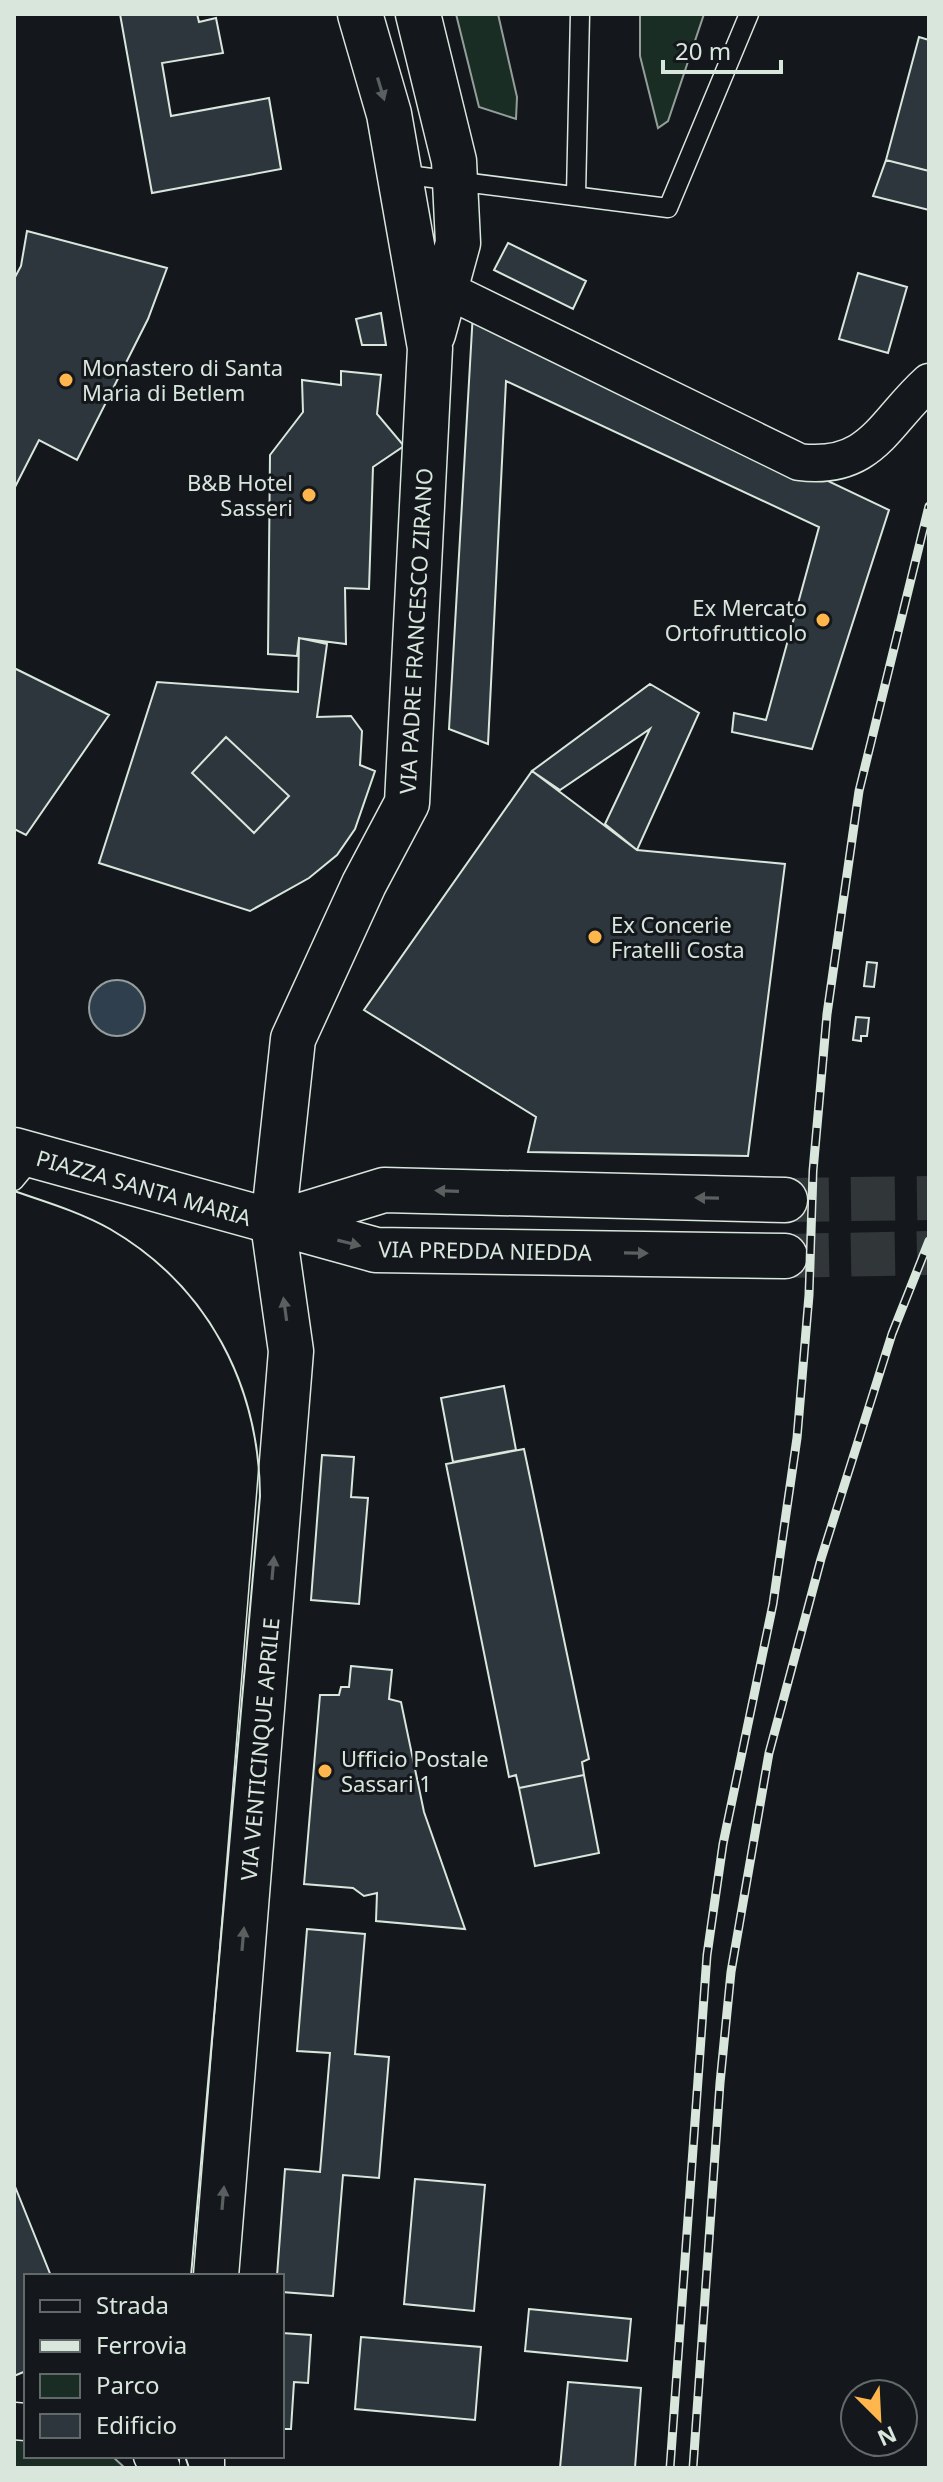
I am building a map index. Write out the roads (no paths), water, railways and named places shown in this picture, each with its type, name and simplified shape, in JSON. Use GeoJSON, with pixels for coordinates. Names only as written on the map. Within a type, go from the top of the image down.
{"type":"FeatureCollection","features":[{"type":"Feature","properties":{"kind":"main road","name":"VIA PADRE FRANCESCO ZIRANO"},"geometry":{"type":"LineString","coordinates":[[360,14],[389,114],[430,348]]}},
{"type":"Feature","properties":{"kind":"main road","name":"VIA PADRE FRANCESCO ZIRANO"},"geometry":{"type":"LineString","coordinates":[[273,1224],[293,1039],[364,884],[407,803],[430,348],[458,243],[454,161],[418,14]]}},
{"type":"Feature","properties":{"kind":"main road","name":"PIAZZA SANTA MARIA"},"geometry":{"type":"LineString","coordinates":[[21,1163],[273,1224]]}},
{"type":"Feature","properties":{"kind":"main road"},"geometry":{"type":"LineString","coordinates":[[273,1224],[384,1190],[785,1200]]}},
{"type":"Feature","properties":{"kind":"main road","name":"VIA PREDDA NIEDDA"},"geometry":{"type":"LineString","coordinates":[[273,1224],[376,1250],[785,1256]]}},
{"type":"Feature","properties":{"kind":"main road","name":"VIA VENTICINQUE APRILE"},"geometry":{"type":"LineString","coordinates":[[216,2274],[291,1351],[273,1224]]}},
{"type":"Feature","properties":{"kind":"street"},"geometry":{"type":"LineString","coordinates":[[445,289],[799,462],[833,462],[851,457],[882,435],[929,382]]}},
{"type":"Feature","properties":{"kind":"lane"},"geometry":{"type":"LineString","coordinates":[[576,195],[580,14]]}},
{"type":"Feature","properties":{"kind":"lane"},"geometry":{"type":"LineString","coordinates":[[400,174],[668,208],[749,14]]}},
{"type":"Feature","properties":{"kind":"water"},"geometry":{"type":"Polygon","coordinates":[[[117,980],[137,988],[145,1008],[137,1028],[117,1036],[97,1028],[89,1008],[97,988],[117,980]]]}},
{"type":"Feature","properties":{"kind":"tunnel"},"geometry":{"type":"LineString","coordinates":[[785,1200],[929,1198]]}},
{"type":"Feature","properties":{"kind":"tunnel"},"geometry":{"type":"LineString","coordinates":[[785,1256],[929,1253]]}},
{"type":"Feature","properties":{"kind":"tram line"},"geometry":{"type":"LineString","coordinates":[[14,1191],[75,1212],[110,1229],[145,1252],[175,1279],[200,1309],[221,1342],[238,1378],[250,1415],[257,1455],[260,1496],[191,2274]]}},
{"type":"Feature","properties":{"kind":"tram line"},"geometry":{"type":"LineString","coordinates":[[186,2458],[189,2468]]}},
{"type":"Feature","properties":{"kind":"railway"},"geometry":{"type":"LineString","coordinates":[[670,2468],[707,1955],[723,1844],[773,1604],[797,1438],[809,1295],[813,1171],[827,1014],[859,791],[929,506]]}},
{"type":"Feature","properties":{"kind":"railway"},"geometry":{"type":"LineString","coordinates":[[693,2468],[720,2083],[731,1972],[769,1753],[821,1559],[892,1334],[929,1241]]}},
{"type":"Feature","properties":{"kind":"place","name":"Monastero di Santa Maria di Betlem"},"geometry":{"type":"Point","coordinates":[66,380]}},
{"type":"Feature","properties":{"kind":"place","name":"B&B Hotel Sasseri"},"geometry":{"type":"Point","coordinates":[309,495]}},
{"type":"Feature","properties":{"kind":"place","name":"Ex Mercato Ortofrutticolo"},"geometry":{"type":"Point","coordinates":[823,620]}},
{"type":"Feature","properties":{"kind":"place","name":"Ex Concerie Fratelli Costa"},"geometry":{"type":"Point","coordinates":[595,937]}},
{"type":"Feature","properties":{"kind":"place","name":"Ufficio Postale Sassari 1"},"geometry":{"type":"Point","coordinates":[325,1771]}}]}
